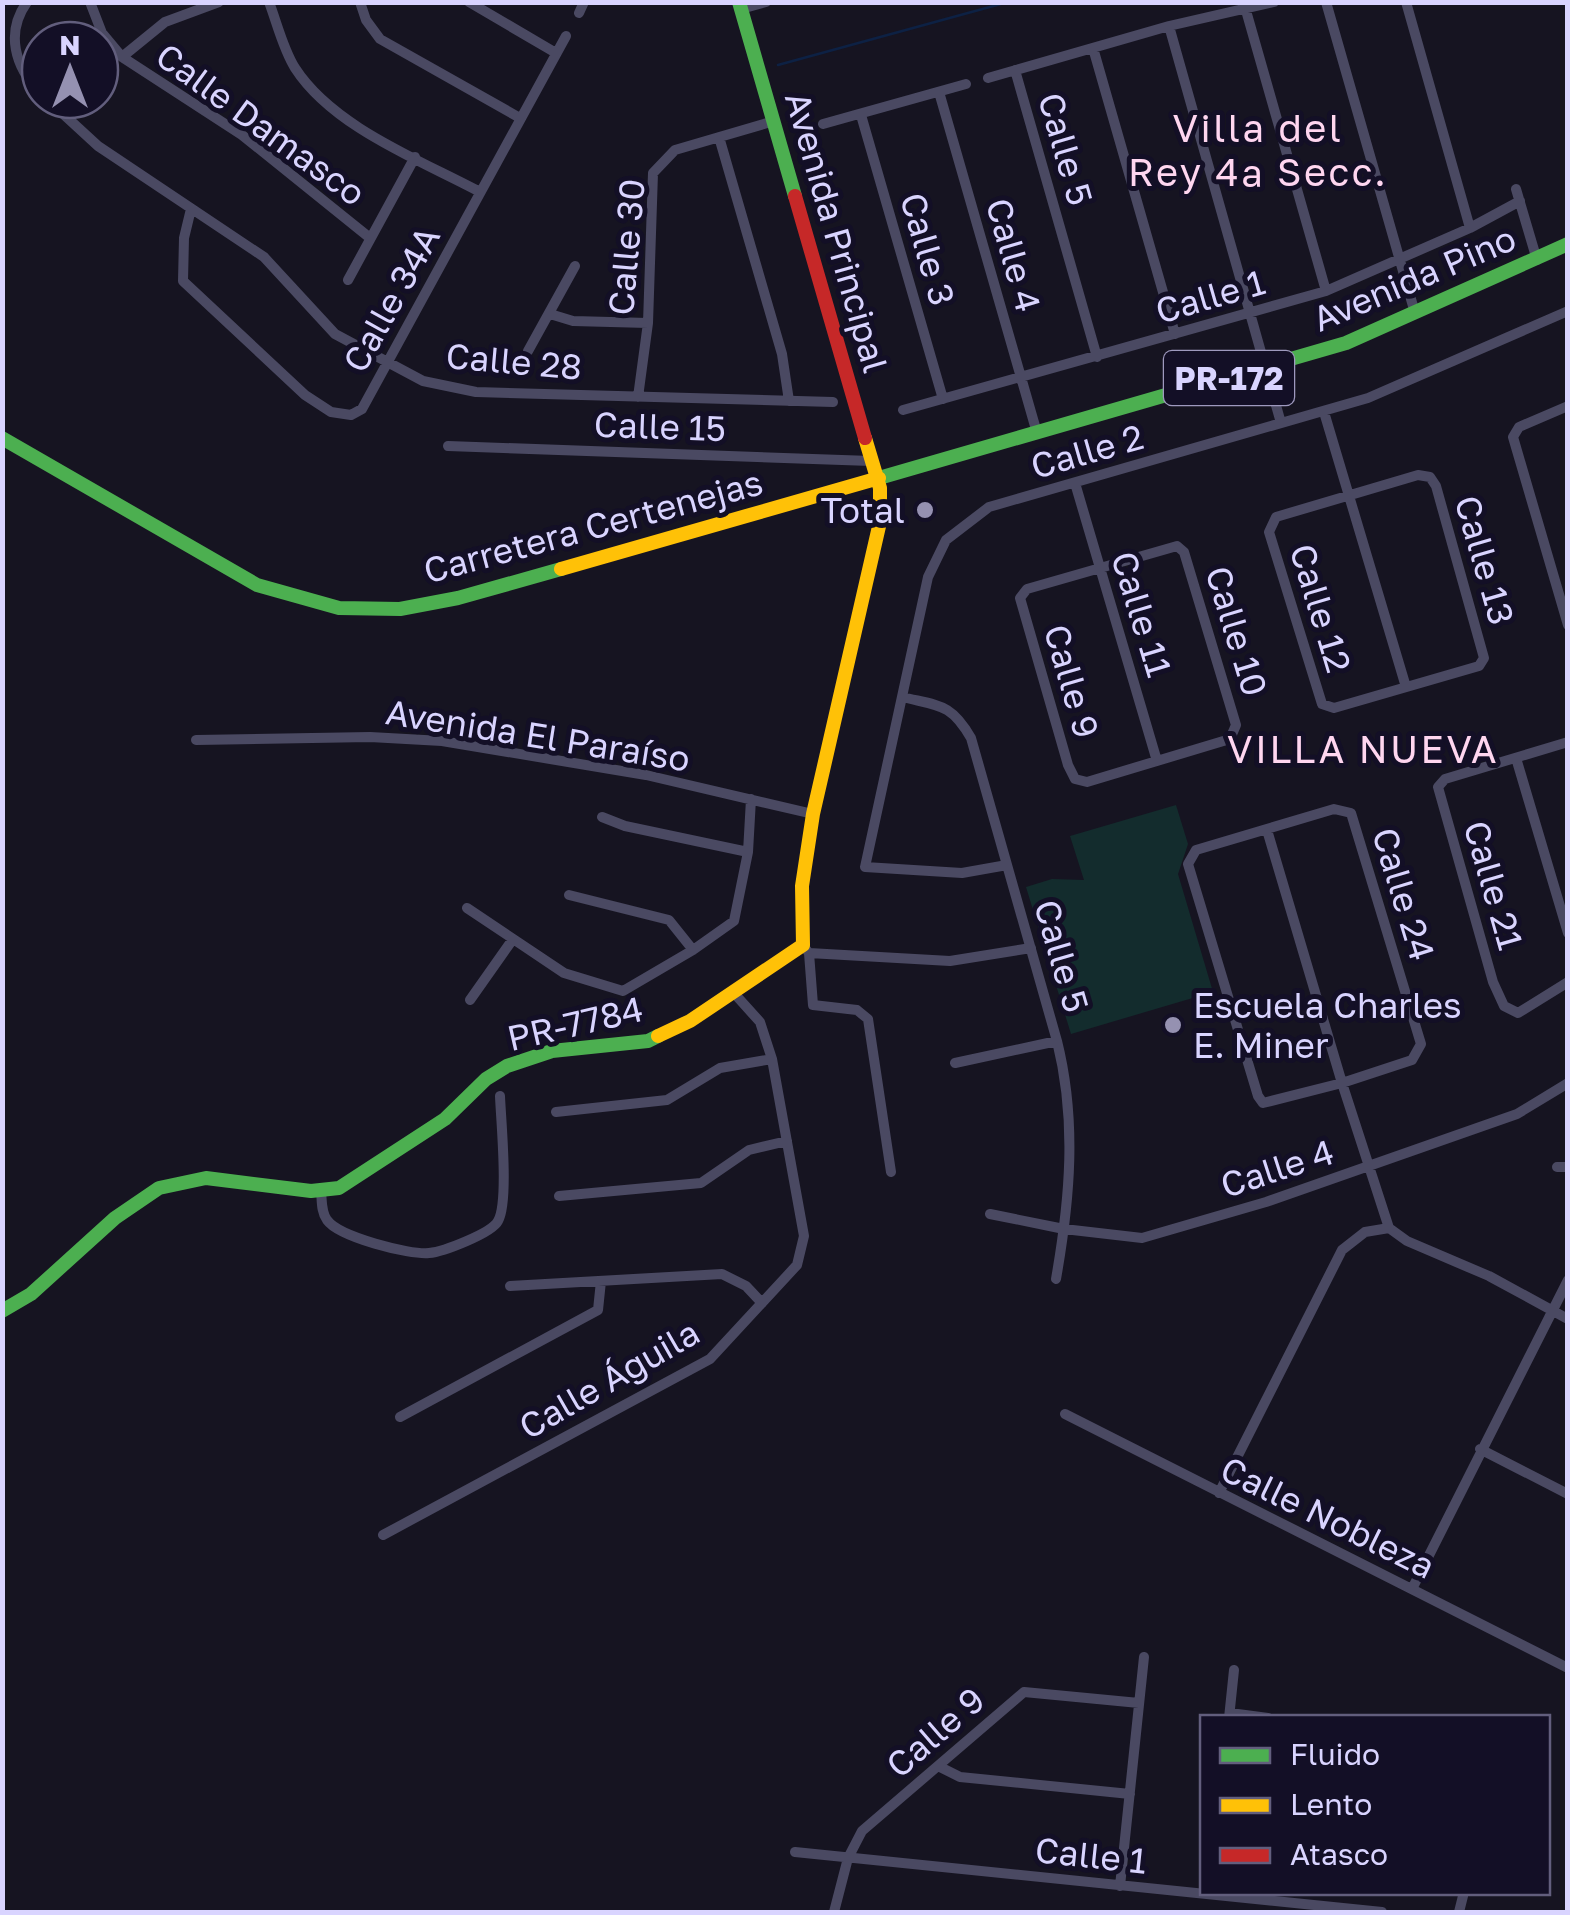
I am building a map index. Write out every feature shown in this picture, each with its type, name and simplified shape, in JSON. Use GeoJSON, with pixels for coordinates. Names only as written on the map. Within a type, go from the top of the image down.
{"type":"FeatureCollection","features":[{"type":"Feature","properties":{"kind":"street","name":"Calle Damasco"},"geometry":{"type":"LineString","coordinates":[[90,2],[102,33],[122,58],[242,135],[370,238]]}},
{"type":"Feature","properties":{"kind":"street"},"geometry":{"type":"LineString","coordinates":[[122,58],[166,22],[219,2]]}},
{"type":"Feature","properties":{"kind":"street"},"geometry":{"type":"LineString","coordinates":[[270,2],[293,64],[314,92],[349,121],[480,192]]}},
{"type":"Feature","properties":{"kind":"street"},"geometry":{"type":"LineString","coordinates":[[360,2],[366,20],[380,39],[520,118]]}},
{"type":"Feature","properties":{"kind":"street"},"geometry":{"type":"LineString","coordinates":[[469,2],[556,53]]}},
{"type":"Feature","properties":{"kind":"street"},"geometry":{"type":"LineString","coordinates":[[740,6],[766,2]]}},
{"type":"Feature","properties":{"kind":"street"},"geometry":{"type":"LineString","coordinates":[[988,78],[1169,26],[1274,2]]}},
{"type":"Feature","properties":{"kind":"street"},"geometry":{"type":"LineString","coordinates":[[1326,2],[1416,313]]}},
{"type":"Feature","properties":{"kind":"street"},"geometry":{"type":"LineString","coordinates":[[1406,2],[1470,228]]}},
{"type":"Feature","properties":{"kind":"street"},"geometry":{"type":"LineString","coordinates":[[20,63],[15,56],[15,27],[23,4]]}},
{"type":"Feature","properties":{"kind":"street","name":"Avenida Principal"},"geometry":{"type":"LineString","coordinates":[[740,6],[879,478]]}},
{"type":"Feature","properties":{"kind":"street"},"geometry":{"type":"LineString","coordinates":[[1246,7],[1326,291]]}},
{"type":"Feature","properties":{"kind":"street"},"geometry":{"type":"LineString","coordinates":[[1169,26],[1281,424]]}},
{"type":"Feature","properties":{"kind":"street","name":"Calle 34A"},"geometry":{"type":"LineString","coordinates":[[192,208],[184,238],[183,281],[306,396],[332,412],[351,415],[362,409],[566,36]]}},
{"type":"Feature","properties":{"kind":"street"},"geometry":{"type":"LineString","coordinates":[[1093,48],[1175,334]]}},
{"type":"Feature","properties":{"kind":"street","name":"Calle 5"},"geometry":{"type":"LineString","coordinates":[[1014,70],[1097,357]]}},
{"type":"Feature","properties":{"kind":"street"},"geometry":{"type":"LineString","coordinates":[[823,124],[966,84]]}},
{"type":"Feature","properties":{"kind":"street","name":"Calle 4"},"geometry":{"type":"LineString","coordinates":[[938,92],[1037,433]]}},
{"type":"Feature","properties":{"kind":"street","name":"Calle 3"},"geometry":{"type":"LineString","coordinates":[[861,114],[942,399]]}},
{"type":"Feature","properties":{"kind":"street","name":"Calle 28"},"geometry":{"type":"LineString","coordinates":[[70,120],[98,146],[264,258],[335,334],[422,381],[476,392],[833,402]]}},
{"type":"Feature","properties":{"kind":"street","name":"Calle 30"},"geometry":{"type":"LineString","coordinates":[[638,397],[648,323],[653,173],[675,150],[774,121]]}},
{"type":"Feature","properties":{"kind":"street"},"geometry":{"type":"LineString","coordinates":[[719,137],[782,354],[788,401]]}},
{"type":"Feature","properties":{"kind":"street"},"geometry":{"type":"LineString","coordinates":[[348,280],[414,157]]}},
{"type":"Feature","properties":{"kind":"street","name":"Calle 1"},"geometry":{"type":"LineString","coordinates":[[903,410],[1326,291],[1470,228],[1518,195],[1537,260]]}},
{"type":"Feature","properties":{"kind":"street","name":"Avenida Pino"},"geometry":{"type":"LineString","coordinates":[[879,478],[1346,343],[1568,244]]}},
{"type":"Feature","properties":{"kind":"street"},"geometry":{"type":"LineString","coordinates":[[528,350],[575,266]]}},
{"type":"Feature","properties":{"kind":"street"},"geometry":{"type":"LineString","coordinates":[[550,314],[573,321],[648,323]]}},
{"type":"Feature","properties":{"kind":"street","name":"Calle 2"},"geometry":{"type":"LineString","coordinates":[[1007,865],[962,873],[865,868],[928,578],[946,540],[989,508],[1368,398],[1566,315]]}},
{"type":"Feature","properties":{"kind":"street"},"geometry":{"type":"LineString","coordinates":[[1568,406],[1519,427],[1513,437],[1568,625]]}},
{"type":"Feature","properties":{"kind":"street"},"geometry":{"type":"LineString","coordinates":[[1324,412],[1406,687]]}},
{"type":"Feature","properties":{"kind":"street","name":"Carretera Certenejas"},"geometry":{"type":"LineString","coordinates":[[2,438],[256,585],[339,608],[400,609],[458,598],[879,478]]}},
{"type":"Feature","properties":{"kind":"street","name":"Calle 15"},"geometry":{"type":"LineString","coordinates":[[448,446],[871,461]]}},
{"type":"Feature","properties":{"kind":"street","name":"Calle 13"},"geometry":{"type":"LineString","coordinates":[[1349,496],[1418,474],[1430,477],[1436,486],[1484,658],[1478,666],[1406,687]]}},
{"type":"Feature","properties":{"kind":"street"},"geometry":{"type":"LineString","coordinates":[[879,478],[880,522],[813,814],[802,886],[813,1005],[857,1010],[868,1019],[891,1172]]}},
{"type":"Feature","properties":{"kind":"street","name":"Calle 11"},"geometry":{"type":"LineString","coordinates":[[1075,483],[1157,761]]}},
{"type":"Feature","properties":{"kind":"street","name":"Calle 12"},"geometry":{"type":"LineString","coordinates":[[1349,496],[1276,517],[1269,532],[1322,704],[1334,708],[1406,687]]}},
{"type":"Feature","properties":{"kind":"street","name":"Calle 10"},"geometry":{"type":"LineString","coordinates":[[1100,567],[1177,546],[1184,552],[1236,724],[1230,739],[1157,761]]}},
{"type":"Feature","properties":{"kind":"street","name":"Calle 9"},"geometry":{"type":"LineString","coordinates":[[1100,567],[1026,589],[1020,598],[1068,766],[1075,780],[1087,782],[1157,761]]}},
{"type":"Feature","properties":{"kind":"street","name":"Calle 5"},"geometry":{"type":"LineString","coordinates":[[902,698],[943,707],[959,716],[971,738],[1058,1041],[1067,1079],[1072,1136],[1056,1279]]}},
{"type":"Feature","properties":{"kind":"street","name":"Avenida El Paraíso"},"geometry":{"type":"LineString","coordinates":[[196,740],[370,737],[442,741],[646,775],[813,814]]}},
{"type":"Feature","properties":{"kind":"street"},"geometry":{"type":"LineString","coordinates":[[1568,742],[1516,758],[1568,933]]}},
{"type":"Feature","properties":{"kind":"street","name":"Calle 21"},"geometry":{"type":"LineString","coordinates":[[1516,758],[1446,778],[1438,787],[1493,982],[1504,1006],[1518,1013],[1568,982]]}},
{"type":"Feature","properties":{"kind":"street"},"geometry":{"type":"LineString","coordinates":[[467,908],[564,973],[623,991],[734,921],[748,852],[751,799]]}},
{"type":"Feature","properties":{"kind":"street","name":"Calle 24"},"geometry":{"type":"LineString","coordinates":[[1266,830],[1334,809],[1351,813],[1421,1044],[1412,1060],[1342,1082]]}},
{"type":"Feature","properties":{"kind":"street"},"geometry":{"type":"LineString","coordinates":[[602,817],[625,826],[748,852]]}},
{"type":"Feature","properties":{"kind":"street"},"geometry":{"type":"LineString","coordinates":[[1342,1082],[1263,1103],[1258,1096],[1188,864],[1196,850],[1266,830],[1390,1228],[1407,1241],[1489,1276],[1568,1318]]}},
{"type":"Feature","properties":{"kind":"street"},"geometry":{"type":"LineString","coordinates":[[569,896],[669,920],[693,950]]}},
{"type":"Feature","properties":{"kind":"street"},"geometry":{"type":"LineString","coordinates":[[470,1000],[513,939]]}},
{"type":"Feature","properties":{"kind":"street"},"geometry":{"type":"LineString","coordinates":[[806,949],[950,961],[1030,948]]}},
{"type":"Feature","properties":{"kind":"street","name":"PR-7784"},"geometry":{"type":"LineString","coordinates":[[2,1311],[31,1294],[115,1218],[158,1188],[206,1178],[321,1190],[339,1188],[444,1119],[486,1079],[507,1066],[552,1051],[648,1041],[690,1021],[806,949]]}},
{"type":"Feature","properties":{"kind":"street","name":"Calle Águila"},"geometry":{"type":"LineString","coordinates":[[383,1535],[710,1359],[797,1265],[804,1236],[772,1059],[760,1022],[734,992]]}},
{"type":"Feature","properties":{"kind":"street"},"geometry":{"type":"LineString","coordinates":[[956,1063],[1058,1041]]}},
{"type":"Feature","properties":{"kind":"street"},"geometry":{"type":"LineString","coordinates":[[556,1112],[667,1100],[720,1068],[772,1059]]}},
{"type":"Feature","properties":{"kind":"street","name":"Calle 4"},"geometry":{"type":"LineString","coordinates":[[990,1214],[1064,1229],[1142,1238],[1253,1206],[1517,1114],[1568,1083]]}},
{"type":"Feature","properties":{"kind":"street"},"geometry":{"type":"LineString","coordinates":[[321,1190],[327,1220],[333,1228],[354,1238],[428,1253],[482,1234],[495,1227],[503,1208],[500,1096]]}},
{"type":"Feature","properties":{"kind":"street"},"geometry":{"type":"LineString","coordinates":[[560,1196],[701,1184],[749,1150],[786,1141]]}},
{"type":"Feature","properties":{"kind":"street"},"geometry":{"type":"LineString","coordinates":[[1219,1494],[1342,1250],[1365,1232],[1390,1228]]}},
{"type":"Feature","properties":{"kind":"street"},"geometry":{"type":"LineString","coordinates":[[510,1286],[722,1274],[746,1286],[762,1303]]}},
{"type":"Feature","properties":{"kind":"street"},"geometry":{"type":"LineString","coordinates":[[1412,1588],[1568,1280]]}},
{"type":"Feature","properties":{"kind":"street"},"geometry":{"type":"LineString","coordinates":[[400,1417],[598,1310],[601,1281]]}},
{"type":"Feature","properties":{"kind":"street","name":"Calle Nobleza"},"geometry":{"type":"LineString","coordinates":[[1065,1414],[1568,1668]]}},
{"type":"Feature","properties":{"kind":"street"},"geometry":{"type":"LineString","coordinates":[[1480,1450],[1568,1494]]}},
{"type":"Feature","properties":{"kind":"street"},"geometry":{"type":"LineString","coordinates":[[1120,1886],[1144,1657]]}},
{"type":"Feature","properties":{"kind":"street"},"geometry":{"type":"LineString","coordinates":[[1229,1715],[1234,1670]]}},
{"type":"Feature","properties":{"kind":"street","name":"Calle 9"},"geometry":{"type":"LineString","coordinates":[[848,1858],[862,1831],[1024,1692],[1139,1702]]}},
{"type":"Feature","properties":{"kind":"street"},"geometry":{"type":"LineString","coordinates":[[938,1766],[960,1777],[1130,1794]]}},
{"type":"Feature","properties":{"kind":"street","name":"Calle 1"},"geometry":{"type":"LineString","coordinates":[[796,1852],[1200,1893]]}},
{"type":"Feature","properties":{"kind":"street"},"geometry":{"type":"LineString","coordinates":[[834,1912],[848,1858]]}},
{"type":"Feature","properties":{"kind":"street","name":"Calle 1"},"geometry":{"type":"LineString","coordinates":[[1219,1895],[1382,1912]]}},
{"type":"Feature","properties":{"kind":"green space"},"geometry":{"type":"Polygon","coordinates":[[[1176,805],[1188,844],[1178,874],[1213,992],[1071,1034],[1026,887],[1052,879],[1084,880],[1070,836],[1176,805]]]}},
{"type":"Feature","properties":{"kind":"waterway"},"geometry":{"type":"LineString","coordinates":[[778,65],[1008,2]]}},
{"type":"Feature","properties":{"kind":"traffic: fast"},"geometry":{"type":"LineString","coordinates":[[739,2],[795,196]]}},
{"type":"Feature","properties":{"kind":"traffic: fast"},"geometry":{"type":"LineString","coordinates":[[879,478],[1346,343],[1568,244]]}},
{"type":"Feature","properties":{"kind":"traffic: fast"},"geometry":{"type":"LineString","coordinates":[[2,438],[257,585],[339,608],[400,609],[458,598],[561,569]]}},
{"type":"Feature","properties":{"kind":"traffic: fast"},"geometry":{"type":"LineString","coordinates":[[2,1311],[31,1294],[115,1218],[159,1188],[206,1178],[311,1191],[339,1188],[445,1119],[486,1079],[507,1066],[552,1051],[648,1041],[658,1036]]}},
{"type":"Feature","properties":{"kind":"traffic: slow"},"geometry":{"type":"LineString","coordinates":[[658,1036],[690,1021],[803,945],[802,886],[813,814],[880,522],[880,488],[865,438]]}},
{"type":"Feature","properties":{"kind":"traffic: slow"},"geometry":{"type":"LineString","coordinates":[[561,569],[879,478]]}},
{"type":"Feature","properties":{"kind":"traffic: jam"},"geometry":{"type":"LineString","coordinates":[[795,196],[865,438]]}},
{"type":"Feature","properties":{"kind":"place","name":"Total"},"geometry":{"type":"Point","coordinates":[925,510]}},
{"type":"Feature","properties":{"kind":"place","name":"Escuela Charles E. Miner"},"geometry":{"type":"Point","coordinates":[1173,1025]}},
{"type":"Feature","properties":{"kind":"district","name":"Villa del Rey 4ª Secc."},"geometry":{"type":"Point","coordinates":[1258,148]}},
{"type":"Feature","properties":{"kind":"district","name":"VILLA NUEVA"},"geometry":{"type":"Point","coordinates":[1363,748]}}]}
